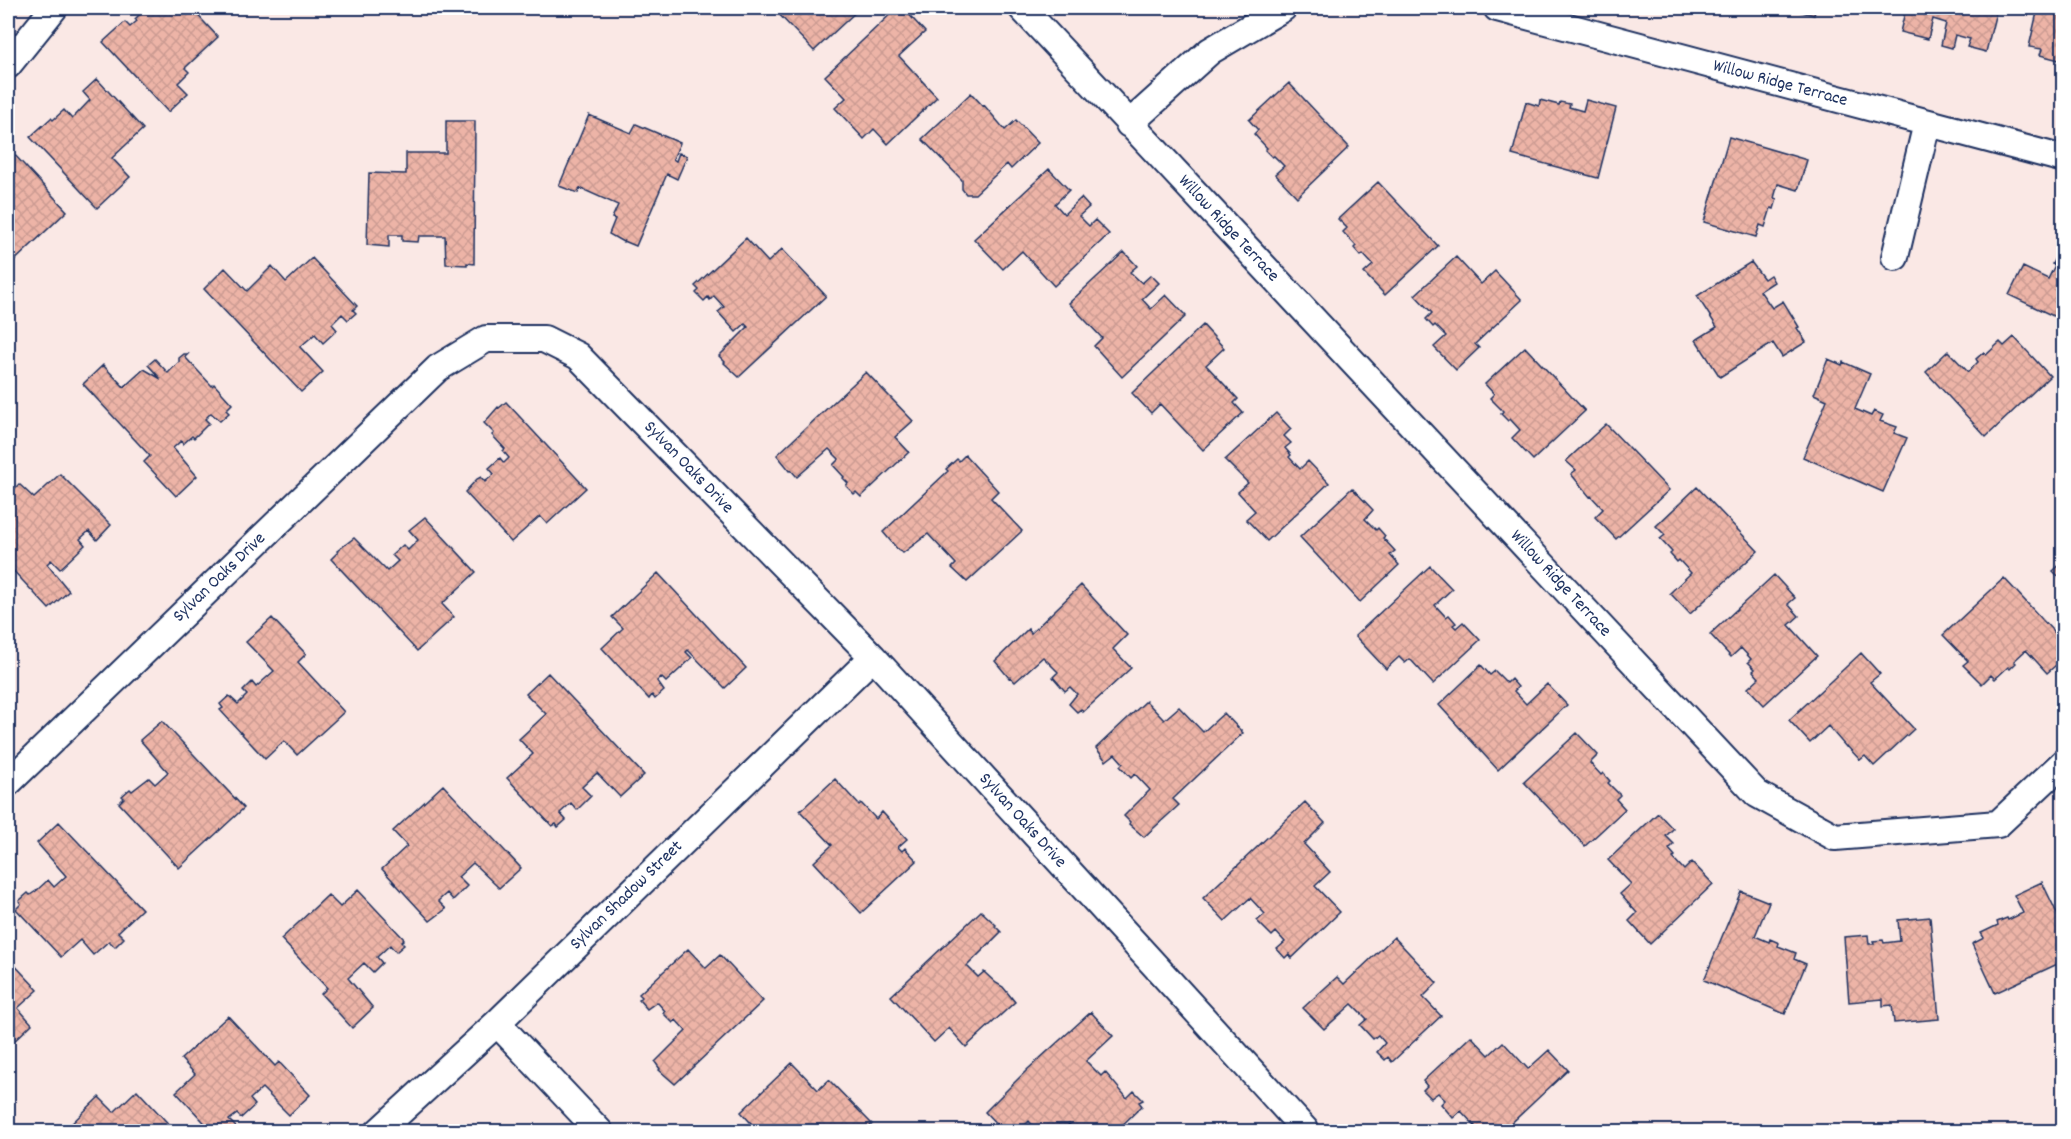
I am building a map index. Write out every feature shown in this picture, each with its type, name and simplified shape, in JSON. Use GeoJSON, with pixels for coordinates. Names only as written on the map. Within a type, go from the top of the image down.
{"type":"FeatureCollection","features":[{"type":"Feature","properties":{"kind":"street"},"geometry":{"type":"LineString","coordinates":[[8,65],[54,8]]}},
{"type":"Feature","properties":{"kind":"street","name":"Willow Ridge Terrace"},"geometry":{"type":"LineString","coordinates":[[1022,8],[1757,794],[1835,837],[1998,824],[2064,762]]}},
{"type":"Feature","properties":{"kind":"street"},"geometry":{"type":"LineString","coordinates":[[1129,124],[1210,51],[1283,8]]}},
{"type":"Feature","properties":{"kind":"street","name":"Willow Ridge Terrace"},"geometry":{"type":"LineString","coordinates":[[1497,8],[2064,159]]}},
{"type":"Feature","properties":{"kind":"street"},"geometry":{"type":"LineString","coordinates":[[1895,257],[1927,123]]}},
{"type":"Feature","properties":{"kind":"street","name":"Sylvan Oaks Drive"},"geometry":{"type":"LineString","coordinates":[[8,783],[438,368],[486,339],[544,339],[578,356],[873,657],[1307,1131]]}},
{"type":"Feature","properties":{"kind":"street","name":"Sylvan Shadow Street"},"geometry":{"type":"LineString","coordinates":[[378,1131],[497,1023],[873,657]]}},
{"type":"Feature","properties":{"kind":"street"},"geometry":{"type":"LineString","coordinates":[[497,1023],[600,1131]]}},
{"type":"Feature","properties":{"kind":"building"},"geometry":{"type":"Polygon","coordinates":[[[146,8],[191,8],[218,37],[185,68],[189,72],[178,83],[188,93],[168,112],[103,42],[125,22],[130,27],[146,8]]]}},
{"type":"Feature","properties":{"kind":"building"},"geometry":{"type":"Polygon","coordinates":[[[773,8],[860,8],[814,51],[773,8]]]}},
{"type":"Feature","properties":{"kind":"building"},"geometry":{"type":"Polygon","coordinates":[[[897,8],[903,8],[925,32],[899,56],[937,97],[888,144],[874,129],[864,139],[835,108],[846,98],[825,76],[897,8]]]}},
{"type":"Feature","properties":{"kind":"building"},"geometry":{"type":"Polygon","coordinates":[[[1786,8],[1816,8],[1814,15],[1786,8]]]}},
{"type":"Feature","properties":{"kind":"building"},"geometry":{"type":"Polygon","coordinates":[[[1906,8],[1997,8],[1986,52],[1967,47],[1970,39],[1955,35],[1952,48],[1941,45],[1946,23],[1933,19],[1928,39],[1900,32],[1906,8]]]}},
{"type":"Feature","properties":{"kind":"building"},"geometry":{"type":"Polygon","coordinates":[[[2038,8],[2064,8],[2064,64],[2058,63],[2059,60],[2040,55],[2042,49],[2029,47],[2038,8]]]}},
{"type":"Feature","properties":{"kind":"building"},"geometry":{"type":"Polygon","coordinates":[[[97,79],[143,129],[112,158],[130,177],[97,208],[30,137],[51,118],[53,120],[64,110],[72,119],[90,100],[83,92],[97,79]]]}},
{"type":"Feature","properties":{"kind":"building"},"geometry":{"type":"Polygon","coordinates":[[[1289,83],[1349,147],[1297,197],[1275,174],[1284,166],[1265,150],[1267,148],[1254,134],[1258,130],[1249,120],[1289,83]]]}},
{"type":"Feature","properties":{"kind":"building"},"geometry":{"type":"Polygon","coordinates":[[[971,93],[1005,130],[1016,120],[1038,143],[1011,169],[1007,164],[975,194],[966,194],[962,189],[962,180],[922,139],[971,93]]]}},
{"type":"Feature","properties":{"kind":"building"},"geometry":{"type":"Polygon","coordinates":[[[1540,100],[1559,105],[1560,102],[1570,104],[1569,107],[1583,111],[1586,100],[1616,108],[1598,178],[1512,155],[1526,102],[1539,106],[1540,100]]]}},
{"type":"Feature","properties":{"kind":"building"},"geometry":{"type":"Polygon","coordinates":[[[589,115],[631,133],[636,124],[680,143],[673,159],[676,161],[679,153],[687,156],[677,179],[667,174],[636,246],[609,234],[615,219],[612,218],[618,205],[580,188],[578,193],[559,186],[589,115]]]}},
{"type":"Feature","properties":{"kind":"building"},"geometry":{"type":"Polygon","coordinates":[[[446,121],[475,121],[474,264],[446,264],[445,236],[419,236],[418,242],[402,241],[402,235],[389,235],[389,247],[367,245],[369,173],[406,174],[406,153],[446,153],[446,121]]]}},
{"type":"Feature","properties":{"kind":"building"},"geometry":{"type":"Polygon","coordinates":[[[1729,137],[1807,160],[1798,190],[1778,184],[1774,209],[1771,208],[1765,227],[1760,225],[1756,237],[1704,222],[1729,137]]]}},
{"type":"Feature","properties":{"kind":"building"},"geometry":{"type":"Polygon","coordinates":[[[12,152],[67,211],[8,267],[8,157],[12,152]]]}},
{"type":"Feature","properties":{"kind":"building"},"geometry":{"type":"Polygon","coordinates":[[[1049,169],[1069,190],[1055,204],[1064,214],[1081,198],[1089,207],[1079,216],[1089,226],[1095,220],[1109,234],[1054,286],[1022,251],[1003,269],[974,239],[1049,169]]]}},
{"type":"Feature","properties":{"kind":"building"},"geometry":{"type":"Polygon","coordinates":[[[1378,182],[1438,246],[1385,295],[1364,273],[1373,265],[1354,248],[1356,246],[1343,232],[1347,228],[1338,219],[1378,182]]]}},
{"type":"Feature","properties":{"kind":"building"},"geometry":{"type":"Polygon","coordinates":[[[746,238],[768,262],[782,249],[826,296],[739,377],[719,356],[748,327],[745,324],[736,332],[718,312],[724,307],[714,296],[704,301],[696,293],[699,290],[695,286],[746,238]]]}},
{"type":"Feature","properties":{"kind":"building"},"geometry":{"type":"Polygon","coordinates":[[[2064,247],[2064,321],[2009,295],[2023,267],[2048,279],[2055,265],[2052,264],[2057,254],[2059,256],[2064,247]]]}},
{"type":"Feature","properties":{"kind":"building"},"geometry":{"type":"Polygon","coordinates":[[[1124,252],[1137,266],[1130,272],[1142,283],[1151,275],[1159,283],[1142,299],[1151,309],[1166,295],[1186,316],[1122,377],[1094,346],[1102,338],[1069,303],[1124,252]]]}},
{"type":"Feature","properties":{"kind":"building"},"geometry":{"type":"Polygon","coordinates":[[[1456,257],[1481,284],[1495,271],[1522,300],[1475,344],[1479,348],[1456,370],[1434,347],[1446,336],[1426,319],[1432,313],[1415,295],[1456,257]]]}},
{"type":"Feature","properties":{"kind":"building"},"geometry":{"type":"Polygon","coordinates":[[[312,258],[357,306],[353,310],[356,313],[348,320],[342,314],[332,324],[337,330],[323,343],[315,334],[300,347],[323,372],[301,392],[204,289],[225,268],[247,291],[272,266],[286,282],[312,258]]]}},
{"type":"Feature","properties":{"kind":"building"},"geometry":{"type":"Polygon","coordinates":[[[1751,262],[1764,279],[1770,275],[1774,282],[1760,291],[1772,308],[1783,301],[1806,342],[1782,357],[1773,343],[1720,377],[1696,340],[1717,327],[1697,296],[1751,262]]]}},
{"type":"Feature","properties":{"kind":"building"},"geometry":{"type":"Polygon","coordinates":[[[1203,325],[1224,348],[1206,365],[1238,399],[1234,403],[1243,413],[1203,450],[1160,404],[1151,413],[1132,393],[1203,325]]]}},
{"type":"Feature","properties":{"kind":"building"},"geometry":{"type":"Polygon","coordinates":[[[2014,337],[2050,376],[1986,437],[1926,372],[1948,351],[1968,372],[1978,362],[1976,359],[1984,352],[1986,355],[2000,342],[2004,346],[2014,337]]]}},
{"type":"Feature","properties":{"kind":"building"},"geometry":{"type":"Polygon","coordinates":[[[1525,347],[1585,411],[1533,460],[1512,438],[1520,430],[1510,419],[1508,421],[1501,414],[1503,411],[1490,398],[1494,394],[1485,384],[1525,347]]]}},
{"type":"Feature","properties":{"kind":"building"},"geometry":{"type":"Polygon","coordinates":[[[184,354],[188,354],[185,357],[232,404],[226,410],[229,413],[220,421],[211,413],[205,419],[209,423],[194,438],[192,436],[183,444],[181,441],[173,448],[197,476],[176,496],[144,462],[150,456],[83,384],[103,365],[124,387],[144,369],[161,379],[148,365],[155,359],[168,373],[184,354]]]}},
{"type":"Feature","properties":{"kind":"building"},"geometry":{"type":"Polygon","coordinates":[[[1828,359],[1842,365],[1843,362],[1870,374],[1855,409],[1871,416],[1874,411],[1883,415],[1880,421],[1897,427],[1894,433],[1907,438],[1883,492],[1803,457],[1827,400],[1814,394],[1828,359]]]}},
{"type":"Feature","properties":{"kind":"building"},"geometry":{"type":"Polygon","coordinates":[[[866,372],[913,421],[895,437],[909,452],[861,497],[846,486],[848,483],[833,465],[839,459],[829,449],[797,477],[777,455],[866,372]]]}},
{"type":"Feature","properties":{"kind":"building"},"geometry":{"type":"Polygon","coordinates":[[[506,402],[586,488],[547,524],[540,516],[511,542],[465,492],[477,479],[481,477],[485,482],[494,474],[489,468],[500,458],[504,463],[509,458],[503,451],[505,449],[492,435],[494,433],[484,423],[498,407],[506,402]]]}},
{"type":"Feature","properties":{"kind":"building"},"geometry":{"type":"Polygon","coordinates":[[[1276,413],[1291,429],[1284,436],[1291,443],[1285,448],[1291,455],[1289,457],[1300,469],[1308,461],[1329,483],[1267,541],[1246,519],[1255,511],[1238,492],[1248,483],[1225,460],[1276,413]]]}},
{"type":"Feature","properties":{"kind":"building"},"geometry":{"type":"Polygon","coordinates":[[[1606,424],[1669,490],[1616,539],[1595,517],[1603,509],[1571,474],[1576,470],[1566,461],[1606,424]]]}},
{"type":"Feature","properties":{"kind":"building"},"geometry":{"type":"Polygon","coordinates":[[[965,455],[998,491],[991,498],[1022,531],[967,582],[952,568],[956,564],[928,534],[903,553],[883,532],[948,471],[946,469],[965,455]]]}},
{"type":"Feature","properties":{"kind":"building"},"geometry":{"type":"Polygon","coordinates":[[[60,474],[111,525],[97,540],[89,531],[80,539],[85,545],[60,569],[51,560],[47,564],[69,591],[49,609],[8,565],[8,495],[19,484],[34,498],[60,474]]]}},
{"type":"Feature","properties":{"kind":"building"},"geometry":{"type":"Polygon","coordinates":[[[1697,487],[1758,551],[1690,614],[1670,593],[1691,573],[1670,554],[1672,552],[1660,539],[1665,535],[1656,526],[1697,487]]]}},
{"type":"Feature","properties":{"kind":"building"},"geometry":{"type":"Polygon","coordinates":[[[1352,488],[1373,510],[1365,519],[1385,536],[1383,538],[1395,551],[1390,555],[1399,565],[1360,602],[1300,537],[1352,488]]]}},
{"type":"Feature","properties":{"kind":"building"},"geometry":{"type":"Polygon","coordinates":[[[425,517],[476,572],[442,604],[454,617],[417,651],[331,559],[337,551],[354,538],[387,571],[398,561],[392,555],[403,545],[408,550],[418,540],[409,530],[425,517]]]}},
{"type":"Feature","properties":{"kind":"building"},"geometry":{"type":"Polygon","coordinates":[[[2064,561],[2064,582],[2053,571],[2064,561]]]}},
{"type":"Feature","properties":{"kind":"building"},"geometry":{"type":"Polygon","coordinates":[[[1430,566],[1452,589],[1435,605],[1446,617],[1449,615],[1456,623],[1453,625],[1456,628],[1463,622],[1480,640],[1433,684],[1410,659],[1405,663],[1399,657],[1386,669],[1355,636],[1430,566]]]}},
{"type":"Feature","properties":{"kind":"building"},"geometry":{"type":"Polygon","coordinates":[[[658,573],[746,668],[725,688],[688,650],[686,652],[692,658],[666,682],[661,677],[657,681],[664,691],[655,699],[652,695],[649,699],[602,648],[623,628],[612,617],[658,573]]]}},
{"type":"Feature","properties":{"kind":"building"},"geometry":{"type":"Polygon","coordinates":[[[1774,575],[1795,598],[1788,604],[1799,616],[1789,625],[1817,656],[1764,705],[1748,688],[1759,678],[1753,671],[1755,669],[1748,662],[1751,659],[1741,648],[1731,657],[1710,634],[1774,575]]]}},
{"type":"Feature","properties":{"kind":"building"},"geometry":{"type":"Polygon","coordinates":[[[2004,578],[2064,643],[2064,658],[2047,673],[2026,650],[2014,661],[2016,663],[2010,669],[2008,667],[1995,679],[1991,675],[1982,684],[1963,665],[1968,661],[1943,635],[2004,578]]]}},
{"type":"Feature","properties":{"kind":"building"},"geometry":{"type":"Polygon","coordinates":[[[1081,585],[1127,635],[1113,649],[1131,668],[1083,712],[1081,709],[1077,712],[1069,704],[1077,694],[1070,687],[1065,691],[1053,677],[1058,672],[1043,657],[1015,682],[995,661],[1028,629],[1031,633],[1081,585]]]}},
{"type":"Feature","properties":{"kind":"building"},"geometry":{"type":"Polygon","coordinates":[[[272,618],[306,654],[298,662],[344,712],[297,755],[284,741],[265,759],[220,710],[223,708],[220,704],[229,696],[238,704],[247,695],[243,691],[252,682],[256,687],[274,671],[246,642],[272,618]]]}},
{"type":"Feature","properties":{"kind":"building"},"geometry":{"type":"Polygon","coordinates":[[[1861,653],[1880,674],[1870,682],[1914,729],[1874,766],[1865,756],[1860,760],[1828,726],[1810,743],[1789,720],[1861,653]]]}},
{"type":"Feature","properties":{"kind":"building"},"geometry":{"type":"Polygon","coordinates":[[[1481,665],[1490,675],[1495,671],[1507,683],[1511,679],[1518,687],[1514,691],[1526,704],[1547,684],[1567,705],[1498,770],[1439,705],[1481,665]]]}},
{"type":"Feature","properties":{"kind":"building"},"geometry":{"type":"Polygon","coordinates":[[[548,673],[644,775],[620,797],[597,773],[582,787],[591,796],[577,810],[571,803],[560,813],[566,820],[558,827],[556,824],[552,826],[507,778],[533,754],[519,739],[546,714],[526,694],[548,673]]]}},
{"type":"Feature","properties":{"kind":"building"},"geometry":{"type":"Polygon","coordinates":[[[1146,701],[1164,720],[1179,707],[1203,732],[1224,713],[1243,733],[1173,799],[1179,805],[1144,837],[1129,824],[1130,822],[1124,816],[1150,790],[1135,774],[1131,778],[1120,766],[1123,763],[1115,754],[1106,761],[1096,748],[1146,701]]]}},
{"type":"Feature","properties":{"kind":"building"},"geometry":{"type":"Polygon","coordinates":[[[162,721],[244,808],[179,868],[119,803],[124,798],[122,796],[130,789],[132,791],[149,778],[155,784],[168,772],[140,740],[162,721]]]}},
{"type":"Feature","properties":{"kind":"building"},"geometry":{"type":"Polygon","coordinates":[[[1577,733],[1598,755],[1590,763],[1610,781],[1608,783],[1620,795],[1616,799],[1625,809],[1585,846],[1524,782],[1577,733]]]}},
{"type":"Feature","properties":{"kind":"building"},"geometry":{"type":"Polygon","coordinates":[[[835,779],[859,805],[861,803],[876,819],[882,812],[907,839],[898,847],[902,851],[905,848],[917,861],[861,913],[814,862],[832,845],[800,811],[835,779]]]}},
{"type":"Feature","properties":{"kind":"building"},"geometry":{"type":"Polygon","coordinates":[[[443,785],[521,868],[499,888],[473,863],[458,877],[467,886],[453,900],[447,893],[438,901],[446,909],[430,921],[382,869],[407,846],[393,831],[443,785]]]}},
{"type":"Feature","properties":{"kind":"building"},"geometry":{"type":"Polygon","coordinates":[[[1305,802],[1325,823],[1304,844],[1330,872],[1315,886],[1340,912],[1292,958],[1289,954],[1285,958],[1277,949],[1285,942],[1276,932],[1272,936],[1257,921],[1265,914],[1250,898],[1225,921],[1203,898],[1305,802]]]}},
{"type":"Feature","properties":{"kind":"building"},"geometry":{"type":"Polygon","coordinates":[[[1658,813],[1673,829],[1666,836],[1674,844],[1669,849],[1675,856],[1673,858],[1684,870],[1692,862],[1713,884],[1650,944],[1629,921],[1637,913],[1620,894],[1631,884],[1608,860],[1658,813]]]}},
{"type":"Feature","properties":{"kind":"building"},"geometry":{"type":"Polygon","coordinates":[[[59,822],[142,909],[118,932],[124,938],[115,947],[109,941],[93,955],[80,940],[61,957],[16,909],[21,904],[19,901],[28,893],[30,895],[48,880],[54,887],[66,876],[37,843],[59,822]]]}},
{"type":"Feature","properties":{"kind":"building"},"geometry":{"type":"Polygon","coordinates":[[[2042,882],[2064,928],[2064,961],[1995,993],[1972,944],[1984,938],[1981,933],[1998,925],[1997,922],[2023,913],[2014,895],[2042,882]]]}},
{"type":"Feature","properties":{"kind":"building"},"geometry":{"type":"Polygon","coordinates":[[[358,890],[404,939],[401,942],[404,945],[396,952],[390,945],[377,957],[382,963],[373,972],[364,963],[348,978],[373,1008],[352,1028],[321,994],[327,988],[281,939],[328,895],[340,907],[358,890]]]}},
{"type":"Feature","properties":{"kind":"building"},"geometry":{"type":"Polygon","coordinates":[[[1741,891],[1769,902],[1755,936],[1769,942],[1770,939],[1779,943],[1778,946],[1796,953],[1794,959],[1806,964],[1785,1014],[1704,980],[1741,891]]]}},
{"type":"Feature","properties":{"kind":"building"},"geometry":{"type":"Polygon","coordinates":[[[981,911],[1001,932],[967,966],[978,977],[984,972],[1003,987],[1015,1002],[966,1047],[949,1028],[934,1042],[891,996],[981,911]]]}},
{"type":"Feature","properties":{"kind":"building"},"geometry":{"type":"Polygon","coordinates":[[[1930,917],[1939,1019],[1894,1023],[1892,1005],[1883,1006],[1883,999],[1849,1002],[1844,937],[1868,935],[1869,944],[1883,940],[1884,943],[1900,941],[1898,920],[1930,917]]]}},
{"type":"Feature","properties":{"kind":"building"},"geometry":{"type":"Polygon","coordinates":[[[1394,937],[1437,983],[1423,997],[1441,1016],[1392,1062],[1388,1057],[1385,1060],[1377,1052],[1385,1043],[1378,1035],[1373,1039],[1360,1025],[1367,1019],[1352,1004],[1324,1029],[1303,1008],[1337,977],[1344,984],[1394,937]]]}},
{"type":"Feature","properties":{"kind":"building"},"geometry":{"type":"Polygon","coordinates":[[[688,949],[706,968],[720,955],[763,1001],[675,1084],[659,1070],[655,1062],[686,1031],[676,1020],[673,1023],[663,1013],[665,1011],[657,1002],[647,1009],[639,1000],[642,997],[639,994],[688,949]]]}},
{"type":"Feature","properties":{"kind":"building"},"geometry":{"type":"Polygon","coordinates":[[[8,958],[38,990],[18,1008],[32,1024],[8,1047],[8,958]]]}},
{"type":"Feature","properties":{"kind":"building"},"geometry":{"type":"Polygon","coordinates":[[[1091,1012],[1113,1036],[1086,1061],[1101,1076],[1105,1072],[1127,1098],[1134,1091],[1143,1100],[1139,1102],[1142,1106],[1115,1132],[1076,1132],[1069,1124],[1061,1132],[1039,1132],[1029,1121],[1018,1132],[1004,1132],[985,1112],[1091,1012]]]}},
{"type":"Feature","properties":{"kind":"building"},"geometry":{"type":"Polygon","coordinates":[[[228,1016],[275,1066],[279,1062],[310,1095],[289,1115],[262,1088],[250,1099],[255,1105],[241,1118],[237,1114],[229,1120],[239,1130],[237,1132],[213,1132],[176,1092],[195,1074],[181,1059],[228,1016]]]}},
{"type":"Feature","properties":{"kind":"building"},"geometry":{"type":"Polygon","coordinates":[[[1471,1036],[1489,1055],[1503,1042],[1528,1069],[1549,1050],[1568,1070],[1502,1132],[1468,1132],[1475,1126],[1461,1111],[1453,1118],[1441,1104],[1445,1100],[1438,1093],[1431,1098],[1423,1090],[1427,1086],[1423,1081],[1471,1036]]]}},
{"type":"Feature","properties":{"kind":"building"},"geometry":{"type":"Polygon","coordinates":[[[792,1063],[818,1090],[829,1080],[872,1124],[865,1132],[759,1132],[741,1112],[792,1063]]]}},
{"type":"Feature","properties":{"kind":"building"},"geometry":{"type":"Polygon","coordinates":[[[137,1090],[176,1132],[63,1132],[99,1097],[114,1112],[137,1090]]]}}]}
